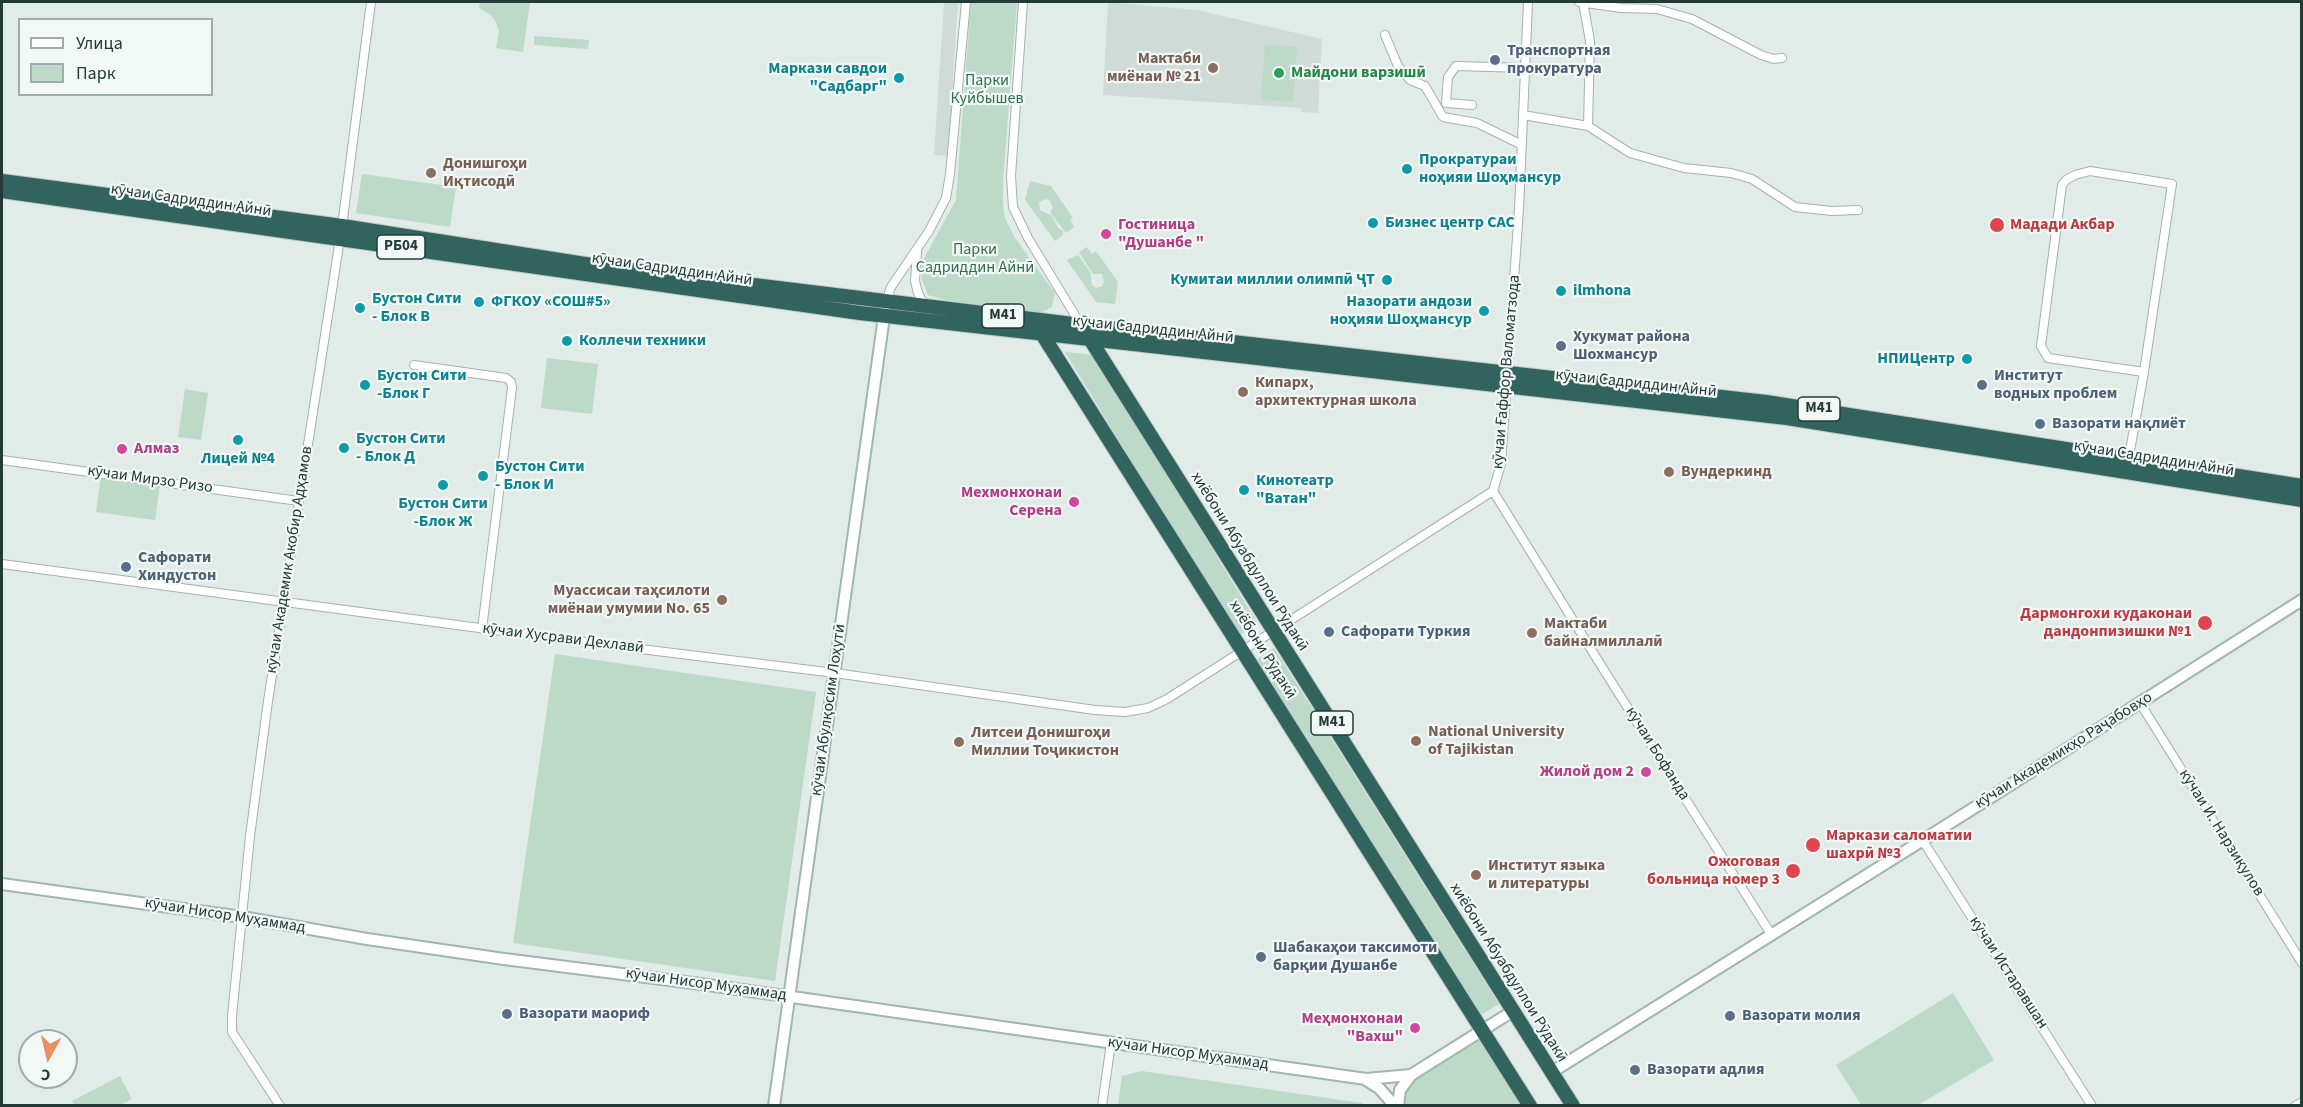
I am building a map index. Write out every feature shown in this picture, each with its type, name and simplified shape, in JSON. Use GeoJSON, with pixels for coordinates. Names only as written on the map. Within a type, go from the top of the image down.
{"type":"FeatureCollection","features":[{"type":"Feature","properties":{"kind":"highway","name":"кӯчаи Садриддин Айнӣ"},"geometry":{"type":"LineString","coordinates":[[2,181],[341,232],[800,298],[885,308],[932,320],[1090,340],[1275,353]]}},
{"type":"Feature","properties":{"kind":"highway","name":"кӯчаи Садриддин Айнӣ"},"geometry":{"type":"LineString","coordinates":[[2,191],[341,232]]}},
{"type":"Feature","properties":{"kind":"highway","name":"кӯчаи Садриддин Айнӣ"},"geometry":{"type":"LineString","coordinates":[[885,308],[925,307],[1081,325],[1275,353],[1770,409],[2128,465],[2301,486]]}},
{"type":"Feature","properties":{"kind":"highway","name":"хиёбони Абуабдуллои Рӯдакӣ"},"geometry":{"type":"LineString","coordinates":[[1081,325],[1573,1106]]}},
{"type":"Feature","properties":{"kind":"highway","name":"хиёбони Рӯдакӣ"},"geometry":{"type":"LineString","coordinates":[[1042,334],[1530,1106]]}},
{"type":"Feature","properties":{"kind":"highway","name":"кӯчаи Садриддин Айнӣ"},"geometry":{"type":"LineString","coordinates":[[2128,465],[2161,477],[2301,500]]}},
{"type":"Feature","properties":{"kind":"street","name":"кӯчаи Академик Акобир Адҳамов"},"geometry":{"type":"LineString","coordinates":[[280,1106],[232,1032],[232,1016],[254,809],[298,501],[341,232],[371,2]]}},
{"type":"Feature","properties":{"kind":"street"},"geometry":{"type":"LineString","coordinates":[[885,308],[891,287],[917,251],[946,198],[966,2]]}},
{"type":"Feature","properties":{"kind":"street","name":"хиёбони Абуабдуллои Рӯдакӣ"},"geometry":{"type":"LineString","coordinates":[[1023,2],[1011,176],[1013,207],[1028,238],[1081,325]]}},
{"type":"Feature","properties":{"kind":"street","name":"кӯчаи Ғаффор Валоматзода"},"geometry":{"type":"LineString","coordinates":[[1125,712],[1141,710],[1161,703],[1493,491],[1501,464],[1517,250],[1528,2]]}},
{"type":"Feature","properties":{"kind":"street"},"geometry":{"type":"LineString","coordinates":[[1588,126],[1590,41],[1581,2],[1621,8],[1657,9],[1692,19],[1761,55],[1774,59],[1782,58]]}},
{"type":"Feature","properties":{"kind":"street"},"geometry":{"type":"LineString","coordinates":[[1385,35],[1398,66],[1410,80],[1425,86],[1443,117],[1477,123],[1522,145]]}},
{"type":"Feature","properties":{"kind":"street"},"geometry":{"type":"LineString","coordinates":[[1472,105],[1446,103],[1448,77],[1456,66],[1525,68]]}},
{"type":"Feature","properties":{"kind":"street"},"geometry":{"type":"LineString","coordinates":[[1523,115],[1588,126],[1630,153],[1684,168],[1731,173],[1752,179],[1795,207],[1832,211],[1858,210]]}},
{"type":"Feature","properties":{"kind":"street"},"geometry":{"type":"LineString","coordinates":[[2128,465],[2144,372],[2172,184],[2090,171],[2075,175],[2062,185],[2041,346],[2044,354],[2049,358],[2144,372]]}},
{"type":"Feature","properties":{"kind":"street"},"geometry":{"type":"LineString","coordinates":[[917,251],[915,281],[932,320]]}},
{"type":"Feature","properties":{"kind":"street","name":"кӯчаи Абулқосим Лоҳутӣ"},"geometry":{"type":"LineString","coordinates":[[774,1106],[885,308]]}},
{"type":"Feature","properties":{"kind":"street"},"geometry":{"type":"LineString","coordinates":[[414,365],[506,378],[511,382],[482,628]]}},
{"type":"Feature","properties":{"kind":"street","name":"кӯчаи Мирзо Ризо"},"geometry":{"type":"LineString","coordinates":[[2,460],[298,501]]}},
{"type":"Feature","properties":{"kind":"street","name":"кӯчаи Бофанда"},"geometry":{"type":"LineString","coordinates":[[1493,491],[1772,934]]}},
{"type":"Feature","properties":{"kind":"street","name":"кӯчаи Хусрави Дехлавӣ"},"geometry":{"type":"LineString","coordinates":[[2,564],[835,673],[1095,711],[1125,712]]}},
{"type":"Feature","properties":{"kind":"street","name":"кӯчаи Академикҳо Раҷабовҳо"},"geometry":{"type":"LineString","coordinates":[[1552,1072],[1923,841],[2301,600]]}},
{"type":"Feature","properties":{"kind":"street","name":"кӯчаи И. Нарзиқулов"},"geometry":{"type":"LineString","coordinates":[[2140,703],[2301,963]]}},
{"type":"Feature","properties":{"kind":"street","name":"кӯчаи Истаравшан"},"geometry":{"type":"LineString","coordinates":[[1923,841],[2092,1106]]}},
{"type":"Feature","properties":{"kind":"street","name":"кӯчаи Нисор Муҳаммад"},"geometry":{"type":"LineString","coordinates":[[2,884],[242,917],[367,939],[1366,1080],[1411,1075],[1513,1011]]}},
{"type":"Feature","properties":{"kind":"street"},"geometry":{"type":"LineString","coordinates":[[1102,1106],[1111,1043]]}},
{"type":"Feature","properties":{"kind":"street"},"geometry":{"type":"LineString","coordinates":[[1396,1106],[1400,1090],[1411,1075]]}},
{"type":"Feature","properties":{"kind":"street"},"geometry":{"type":"LineString","coordinates":[[1366,1080],[1376,1085],[1396,1106]]}},
{"type":"Feature","properties":{"kind":"street"},"geometry":{"type":"LineString","coordinates":[[2295,1106],[2301,1102]]}},
{"type":"Feature","properties":{"kind":"shaded area"},"geometry":{"type":"Polygon","coordinates":[[[944,2],[958,2],[948,156],[934,155],[944,2]]]}},
{"type":"Feature","properties":{"kind":"shaded area","name":"Мактаби миёнаи № 21"},"geometry":{"type":"Polygon","coordinates":[[[1108,2],[1197,10],[1322,39],[1318,113],[1302,112],[1301,108],[1103,95],[1108,2]]]}},
{"type":"Feature","properties":{"kind":"green space"},"geometry":{"type":"Polygon","coordinates":[[[480,2],[530,2],[523,52],[496,48],[499,32],[496,22],[491,15],[479,8],[480,2]]]}},
{"type":"Feature","properties":{"kind":"green space"},"geometry":{"type":"Polygon","coordinates":[[[971,2],[1017,2],[1003,206],[1005,218],[1015,238],[1055,293],[1052,307],[1040,313],[944,300],[928,295],[922,280],[921,264],[956,200],[971,2]]]}},
{"type":"Feature","properties":{"kind":"green space"},"geometry":{"type":"Polygon","coordinates":[[[534,36],[589,40],[588,49],[534,45],[534,36]]]}},
{"type":"Feature","properties":{"kind":"green space","name":"Майдони варзишӣ"},"geometry":{"type":"Polygon","coordinates":[[[1265,45],[1297,47],[1293,102],[1261,100],[1265,45]]]}},
{"type":"Feature","properties":{"kind":"green space"},"geometry":{"type":"Polygon","coordinates":[[[362,174],[456,187],[450,227],[356,213],[362,174]]]}},
{"type":"Feature","properties":{"kind":"green space"},"geometry":{"type":"Polygon","coordinates":[[[1030,181],[1051,186],[1073,218],[1070,220],[1074,227],[1066,233],[1050,212],[1053,208],[1050,201],[1046,199],[1039,202],[1040,210],[1052,216],[1058,228],[1063,231],[1063,235],[1055,241],[1025,200],[1030,181]]]}},
{"type":"Feature","properties":{"kind":"green space"},"geometry":{"type":"Polygon","coordinates":[[[1087,247],[1092,254],[1096,251],[1118,282],[1115,304],[1096,302],[1067,260],[1078,255],[1090,272],[1092,285],[1096,288],[1102,286],[1104,282],[1102,274],[1093,274],[1079,252],[1087,247]]]}},
{"type":"Feature","properties":{"kind":"green space"},"geometry":{"type":"Polygon","coordinates":[[[1065,352],[1094,355],[1258,624],[1238,636],[1065,352]]]}},
{"type":"Feature","properties":{"kind":"green space"},"geometry":{"type":"Polygon","coordinates":[[[547,358],[598,364],[592,414],[541,408],[547,358]]]}},
{"type":"Feature","properties":{"kind":"green space"},"geometry":{"type":"Polygon","coordinates":[[[185,389],[208,393],[201,440],[178,437],[185,389]]]}},
{"type":"Feature","properties":{"kind":"green space"},"geometry":{"type":"Polygon","coordinates":[[[101,476],[160,484],[155,520],[96,512],[101,476]]]}},
{"type":"Feature","properties":{"kind":"green space"},"geometry":{"type":"Polygon","coordinates":[[[1274,648],[1499,1004],[1479,1016],[1254,661],[1274,648]]]}},
{"type":"Feature","properties":{"kind":"green space"},"geometry":{"type":"Polygon","coordinates":[[[555,654],[816,692],[775,981],[513,943],[555,654]]]}},
{"type":"Feature","properties":{"kind":"green space"},"geometry":{"type":"Polygon","coordinates":[[[1953,993],[1994,1060],[1918,1105],[1861,1105],[1836,1065],[1953,993]]]}},
{"type":"Feature","properties":{"kind":"green space"},"geometry":{"type":"Polygon","coordinates":[[[1479,1040],[1521,1105],[1403,1106],[1403,1097],[1413,1078],[1479,1040]]]}},
{"type":"Feature","properties":{"kind":"green space"},"geometry":{"type":"Polygon","coordinates":[[[1142,1071],[1364,1105],[1118,1105],[1122,1076],[1142,1071]]]}},
{"type":"Feature","properties":{"kind":"green space"},"geometry":{"type":"Polygon","coordinates":[[[120,1076],[132,1099],[120,1105],[74,1105],[72,1101],[120,1076]]]}},
{"type":"Feature","properties":{"kind":"place","name":"Транспортная прокуратура"},"geometry":{"type":"Point","coordinates":[1495,60]}},
{"type":"Feature","properties":{"kind":"place","name":"Мактаби миёнаи № 21"},"geometry":{"type":"Point","coordinates":[1213,68]}},
{"type":"Feature","properties":{"kind":"place","name":"Майдони варзишӣ"},"geometry":{"type":"Point","coordinates":[1279,73]}},
{"type":"Feature","properties":{"kind":"place","name":"Маркази савдои \"Садбарг\""},"geometry":{"type":"Point","coordinates":[899,78]}},
{"type":"Feature","properties":{"kind":"place","name":"Прократураи ноҳияи Шоҳмансур"},"geometry":{"type":"Point","coordinates":[1407,169]}},
{"type":"Feature","properties":{"kind":"place","name":"Донишгоҳи Иқтисодӣ"},"geometry":{"type":"Point","coordinates":[431,173]}},
{"type":"Feature","properties":{"kind":"place","name":"Бизнес центр САС"},"geometry":{"type":"Point","coordinates":[1373,223]}},
{"type":"Feature","properties":{"kind":"place","name":"Мадади Акбар"},"geometry":{"type":"Point","coordinates":[1997,225]}},
{"type":"Feature","properties":{"kind":"place","name":"Гостиница \"Душанбе \""},"geometry":{"type":"Point","coordinates":[1106,234]}},
{"type":"Feature","properties":{"kind":"place","name":"Кумитаи миллии олимпӣ ҶТ"},"geometry":{"type":"Point","coordinates":[1387,280]}},
{"type":"Feature","properties":{"kind":"place","name":"ilmhona"},"geometry":{"type":"Point","coordinates":[1561,291]}},
{"type":"Feature","properties":{"kind":"place","name":"ФГКОУ «СОШ#5»"},"geometry":{"type":"Point","coordinates":[479,302]}},
{"type":"Feature","properties":{"kind":"place","name":"Бустон Сити - Блок В"},"geometry":{"type":"Point","coordinates":[360,308]}},
{"type":"Feature","properties":{"kind":"place","name":"Назорати андози ноҳияи Шоҳмансур"},"geometry":{"type":"Point","coordinates":[1484,311]}},
{"type":"Feature","properties":{"kind":"place","name":"Коллечи техники"},"geometry":{"type":"Point","coordinates":[567,341]}},
{"type":"Feature","properties":{"kind":"place","name":"Хукумат района Шохмансур"},"geometry":{"type":"Point","coordinates":[1561,346]}},
{"type":"Feature","properties":{"kind":"place","name":"НПИЦентр"},"geometry":{"type":"Point","coordinates":[1967,359]}},
{"type":"Feature","properties":{"kind":"place","name":"Бустон Сити -Блок Г"},"geometry":{"type":"Point","coordinates":[365,385]}},
{"type":"Feature","properties":{"kind":"place","name":"Институт водных проблем"},"geometry":{"type":"Point","coordinates":[1982,385]}},
{"type":"Feature","properties":{"kind":"place","name":"Кипарх, архитектурная школа"},"geometry":{"type":"Point","coordinates":[1243,392]}},
{"type":"Feature","properties":{"kind":"place","name":"Вазорати нақлиёт"},"geometry":{"type":"Point","coordinates":[2040,424]}},
{"type":"Feature","properties":{"kind":"place","name":"Лицей №4"},"geometry":{"type":"Point","coordinates":[238,440]}},
{"type":"Feature","properties":{"kind":"place","name":"Бустон Сити - Блок Д"},"geometry":{"type":"Point","coordinates":[344,448]}},
{"type":"Feature","properties":{"kind":"place","name":"Алмаз"},"geometry":{"type":"Point","coordinates":[122,449]}},
{"type":"Feature","properties":{"kind":"place","name":"Вундеркинд"},"geometry":{"type":"Point","coordinates":[1669,472]}},
{"type":"Feature","properties":{"kind":"place","name":"Бустон Сити - Блок И"},"geometry":{"type":"Point","coordinates":[483,476]}},
{"type":"Feature","properties":{"kind":"place","name":"Бустон Сити -Блок Ж"},"geometry":{"type":"Point","coordinates":[443,485]}},
{"type":"Feature","properties":{"kind":"place","name":"Кинотеатр \"Ватан\""},"geometry":{"type":"Point","coordinates":[1244,490]}},
{"type":"Feature","properties":{"kind":"place","name":"Мехмонхонаи Серена"},"geometry":{"type":"Point","coordinates":[1074,502]}},
{"type":"Feature","properties":{"kind":"place","name":"Сафорати Хиндустон"},"geometry":{"type":"Point","coordinates":[126,567]}},
{"type":"Feature","properties":{"kind":"place","name":"Муассисаи таҳсилоти миёнаи умумии No. 65"},"geometry":{"type":"Point","coordinates":[722,600]}},
{"type":"Feature","properties":{"kind":"place","name":"Дармонгохи кудаконаи дандонпизишки №1"},"geometry":{"type":"Point","coordinates":[2205,623]}},
{"type":"Feature","properties":{"kind":"place","name":"Сафорати Туркия"},"geometry":{"type":"Point","coordinates":[1329,632]}},
{"type":"Feature","properties":{"kind":"place","name":"Мактаби байналмиллалӣ"},"geometry":{"type":"Point","coordinates":[1532,633]}},
{"type":"Feature","properties":{"kind":"place","name":"National University of Tajikistan"},"geometry":{"type":"Point","coordinates":[1416,741]}},
{"type":"Feature","properties":{"kind":"place","name":"Литсеи Донишгоҳи Миллии Тоҷикистон"},"geometry":{"type":"Point","coordinates":[959,742]}},
{"type":"Feature","properties":{"kind":"place","name":"Жилой дом 2"},"geometry":{"type":"Point","coordinates":[1646,772]}},
{"type":"Feature","properties":{"kind":"place","name":"Маркази саломатии шахрӣ №3"},"geometry":{"type":"Point","coordinates":[1813,845]}},
{"type":"Feature","properties":{"kind":"place","name":"Ожоговая больница номер 3"},"geometry":{"type":"Point","coordinates":[1793,871]}},
{"type":"Feature","properties":{"kind":"place","name":"Институт языка и литературы"},"geometry":{"type":"Point","coordinates":[1476,875]}},
{"type":"Feature","properties":{"kind":"place","name":"Шабакаҳои таксимоти барқии Душанбе"},"geometry":{"type":"Point","coordinates":[1261,957]}},
{"type":"Feature","properties":{"kind":"place","name":"Вазорати маориф"},"geometry":{"type":"Point","coordinates":[507,1014]}},
{"type":"Feature","properties":{"kind":"place","name":"Вазорати молия"},"geometry":{"type":"Point","coordinates":[1730,1016]}},
{"type":"Feature","properties":{"kind":"place","name":"Меҳмонхонаи \"Вахш\""},"geometry":{"type":"Point","coordinates":[1415,1028]}},
{"type":"Feature","properties":{"kind":"place","name":"Вазорати адлия"},"geometry":{"type":"Point","coordinates":[1635,1070]}},
{"type":"Feature","properties":{"kind":"park label","name":"Парки Куйбышев"},"geometry":{"type":"Point","coordinates":[987,90]}},
{"type":"Feature","properties":{"kind":"park label","name":"Парки Садриддин Айнӣ"},"geometry":{"type":"Point","coordinates":[975,259]}}]}
